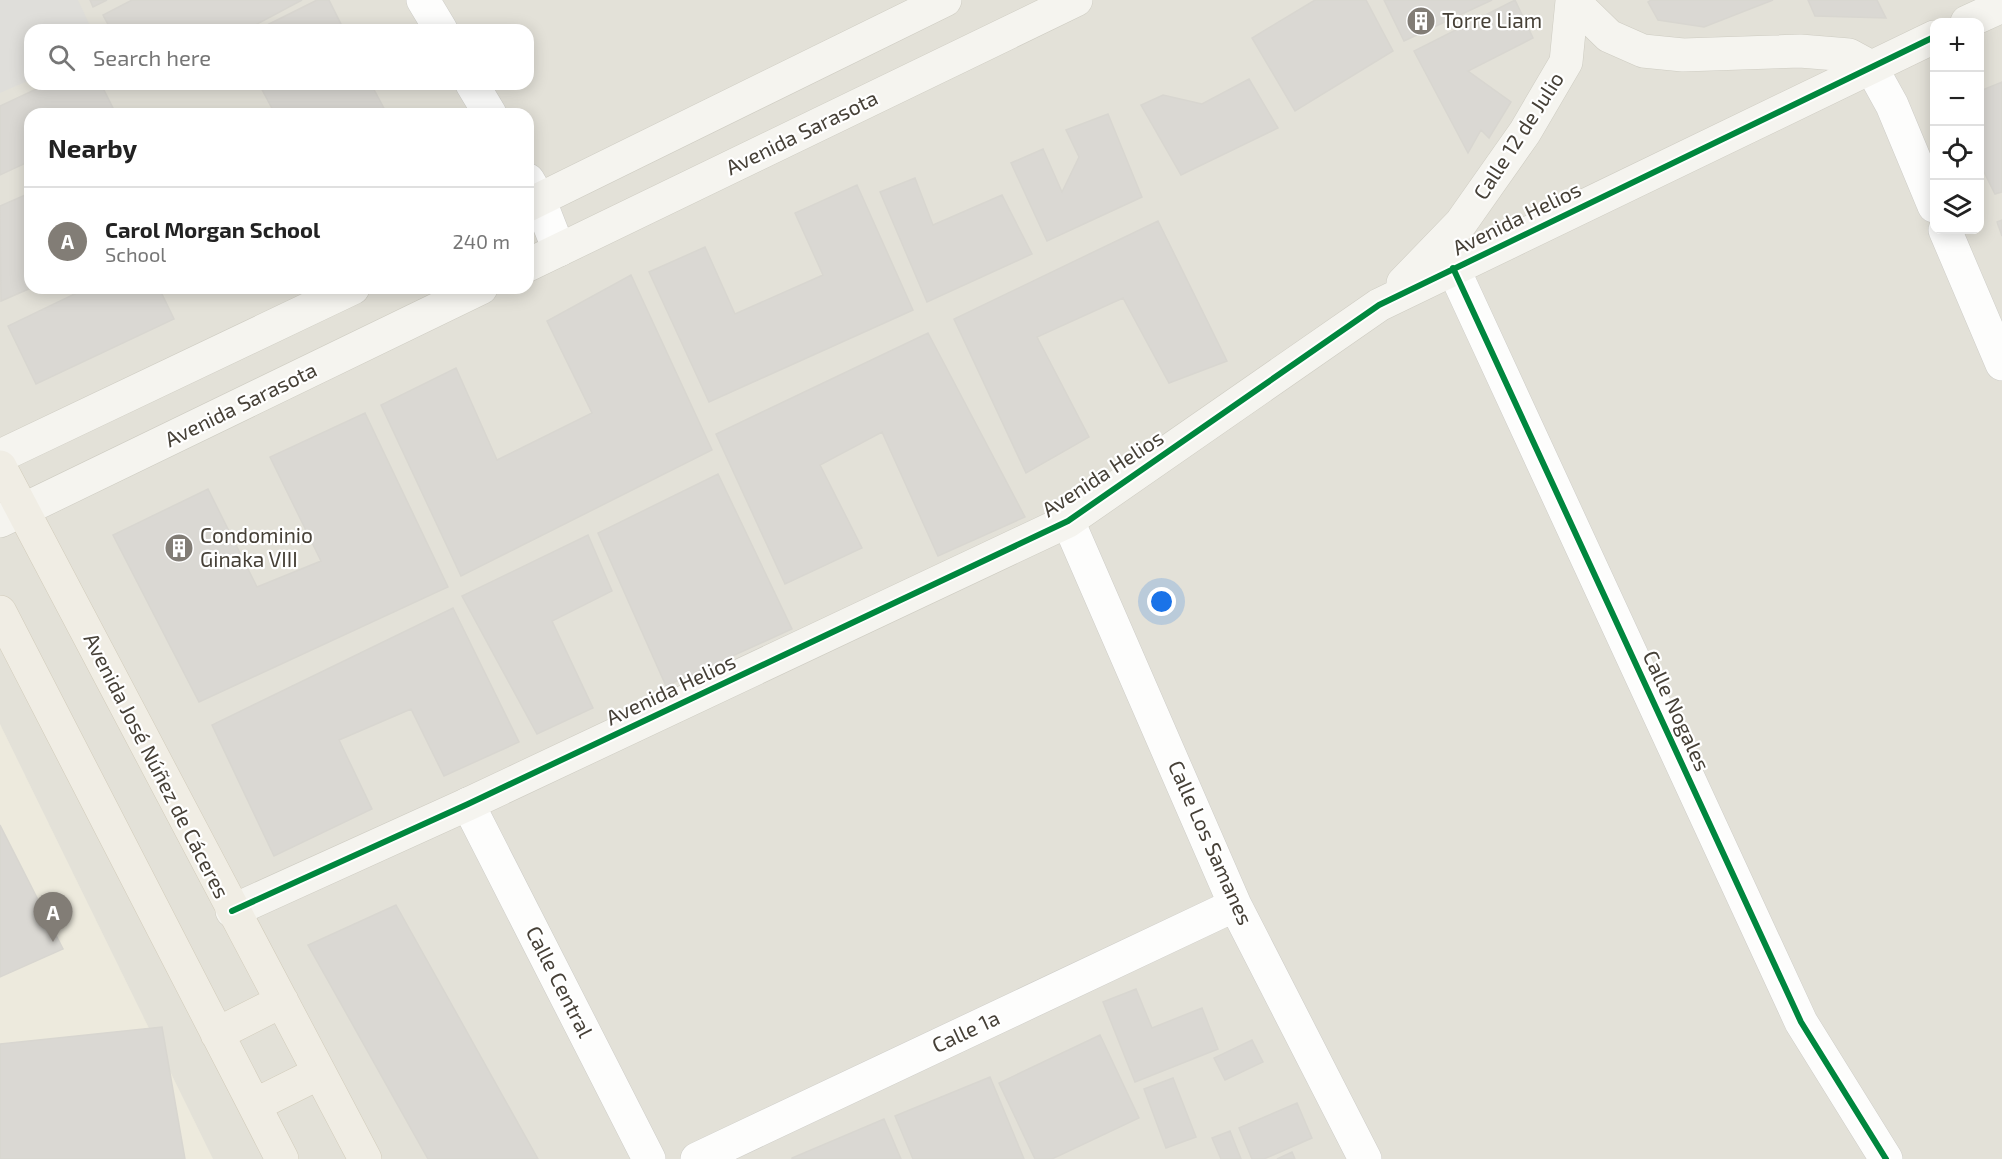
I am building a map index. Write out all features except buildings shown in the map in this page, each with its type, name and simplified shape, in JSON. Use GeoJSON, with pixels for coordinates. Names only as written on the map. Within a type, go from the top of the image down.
{"type":"FeatureCollection","features":[{"type":"Feature","properties":{"kind":"main road","name":"Avenida José Núñez de Cáceres"},"geometry":{"type":"LineString","coordinates":[[0,467],[12,515],[282,1001],[364,1159]]}},
{"type":"Feature","properties":{"kind":"main road"},"geometry":{"type":"LineString","coordinates":[[0,612],[282,1159]]}},
{"type":"Feature","properties":{"kind":"main road"},"geometry":{"type":"LineString","coordinates":[[217,1034],[282,1001]]}},
{"type":"Feature","properties":{"kind":"main road"},"geometry":{"type":"LineString","coordinates":[[255,1105],[319,1073]]}},
{"type":"Feature","properties":{"kind":"street"},"geometry":{"type":"LineString","coordinates":[[423,0],[437,24]]}},
{"type":"Feature","properties":{"kind":"street"},"geometry":{"type":"LineString","coordinates":[[534,194],[945,0]]}},
{"type":"Feature","properties":{"kind":"street","name":"Avenida Sarasota"},"geometry":{"type":"LineString","coordinates":[[534,262],[1076,0]]}},
{"type":"Feature","properties":{"kind":"street","name":"Calle 12 de Julio"},"geometry":{"type":"LineString","coordinates":[[1572,0],[1609,36],[1642,51],[1683,55],[1800,51],[1849,55],[1871,67]]}},
{"type":"Feature","properties":{"kind":"street","name":"Calle 12 de Julio"},"geometry":{"type":"LineString","coordinates":[[1378,305],[1420,268],[1461,223],[1525,132],[1566,62],[1572,0]]}},
{"type":"Feature","properties":{"kind":"street"},"geometry":{"type":"LineString","coordinates":[[1976,18],[2002,6]]}},
{"type":"Feature","properties":{"kind":"street","name":"Avenida Helios"},"geometry":{"type":"LineString","coordinates":[[232,911],[468,804],[1068,521],[1378,305],[1930,39]]}},
{"type":"Feature","properties":{"kind":"street"},"geometry":{"type":"LineString","coordinates":[[1871,67],[1892,105],[1930,194]]}},
{"type":"Feature","properties":{"kind":"street"},"geometry":{"type":"LineString","coordinates":[[476,90],[486,108]]}},
{"type":"Feature","properties":{"kind":"street"},"geometry":{"type":"LineString","coordinates":[[534,199],[559,250]]}},
{"type":"Feature","properties":{"kind":"street"},"geometry":{"type":"LineString","coordinates":[[1947,234],[2002,364]]}},
{"type":"Feature","properties":{"kind":"street","name":"Calle Nogales"},"geometry":{"type":"LineString","coordinates":[[1454,268],[1801,1022],[1886,1159]]}},
{"type":"Feature","properties":{"kind":"street"},"geometry":{"type":"LineString","coordinates":[[0,456],[340,294]]}},
{"type":"Feature","properties":{"kind":"street","name":"Avenida Sarasota"},"geometry":{"type":"LineString","coordinates":[[12,515],[469,294]]}},
{"type":"Feature","properties":{"kind":"street","name":"Calle Los Samanes"},"geometry":{"type":"LineString","coordinates":[[1068,521],[1235,905],[1365,1159]]}},
{"type":"Feature","properties":{"kind":"street","name":"Calle Central"},"geometry":{"type":"LineString","coordinates":[[468,804],[649,1159]]}},
{"type":"Feature","properties":{"kind":"street","name":"Calle 1a"},"geometry":{"type":"LineString","coordinates":[[697,1159],[1235,905]]}},
{"type":"Feature","properties":{"kind":"shaded area"},"geometry":{"type":"Polygon","coordinates":[[[0,0],[2002,0],[2002,1159],[0,1159],[0,0]]]}},
{"type":"Feature","properties":{"kind":"shaded area"},"geometry":{"type":"Polygon","coordinates":[[[0,0],[78,0],[89,24],[24,24],[24,83],[0,93],[0,0]]]}},
{"type":"Feature","properties":{"kind":"shaded area"},"geometry":{"type":"Polygon","coordinates":[[[0,724],[213,1159],[0,1159],[0,724]]]}},
{"type":"Feature","properties":{"kind":"cycle path"},"geometry":{"type":"LineString","coordinates":[[232,911],[468,804],[1068,521],[1379,305],[1930,39]]}},
{"type":"Feature","properties":{"kind":"cycle path"},"geometry":{"type":"LineString","coordinates":[[1453,268],[1801,1022],[1886,1159]]}},
{"type":"Feature","properties":{"kind":"place","name":"Torre Liam"},"geometry":{"type":"Point","coordinates":[1421,21]}},
{"type":"Feature","properties":{"kind":"place","name":"Condominio Ginaka VIII"},"geometry":{"type":"Point","coordinates":[179,548]}},
{"type":"Feature","properties":{"kind":"place","name":"Carol Morgan School"},"geometry":{"type":"Point","coordinates":[53,942]}}]}
